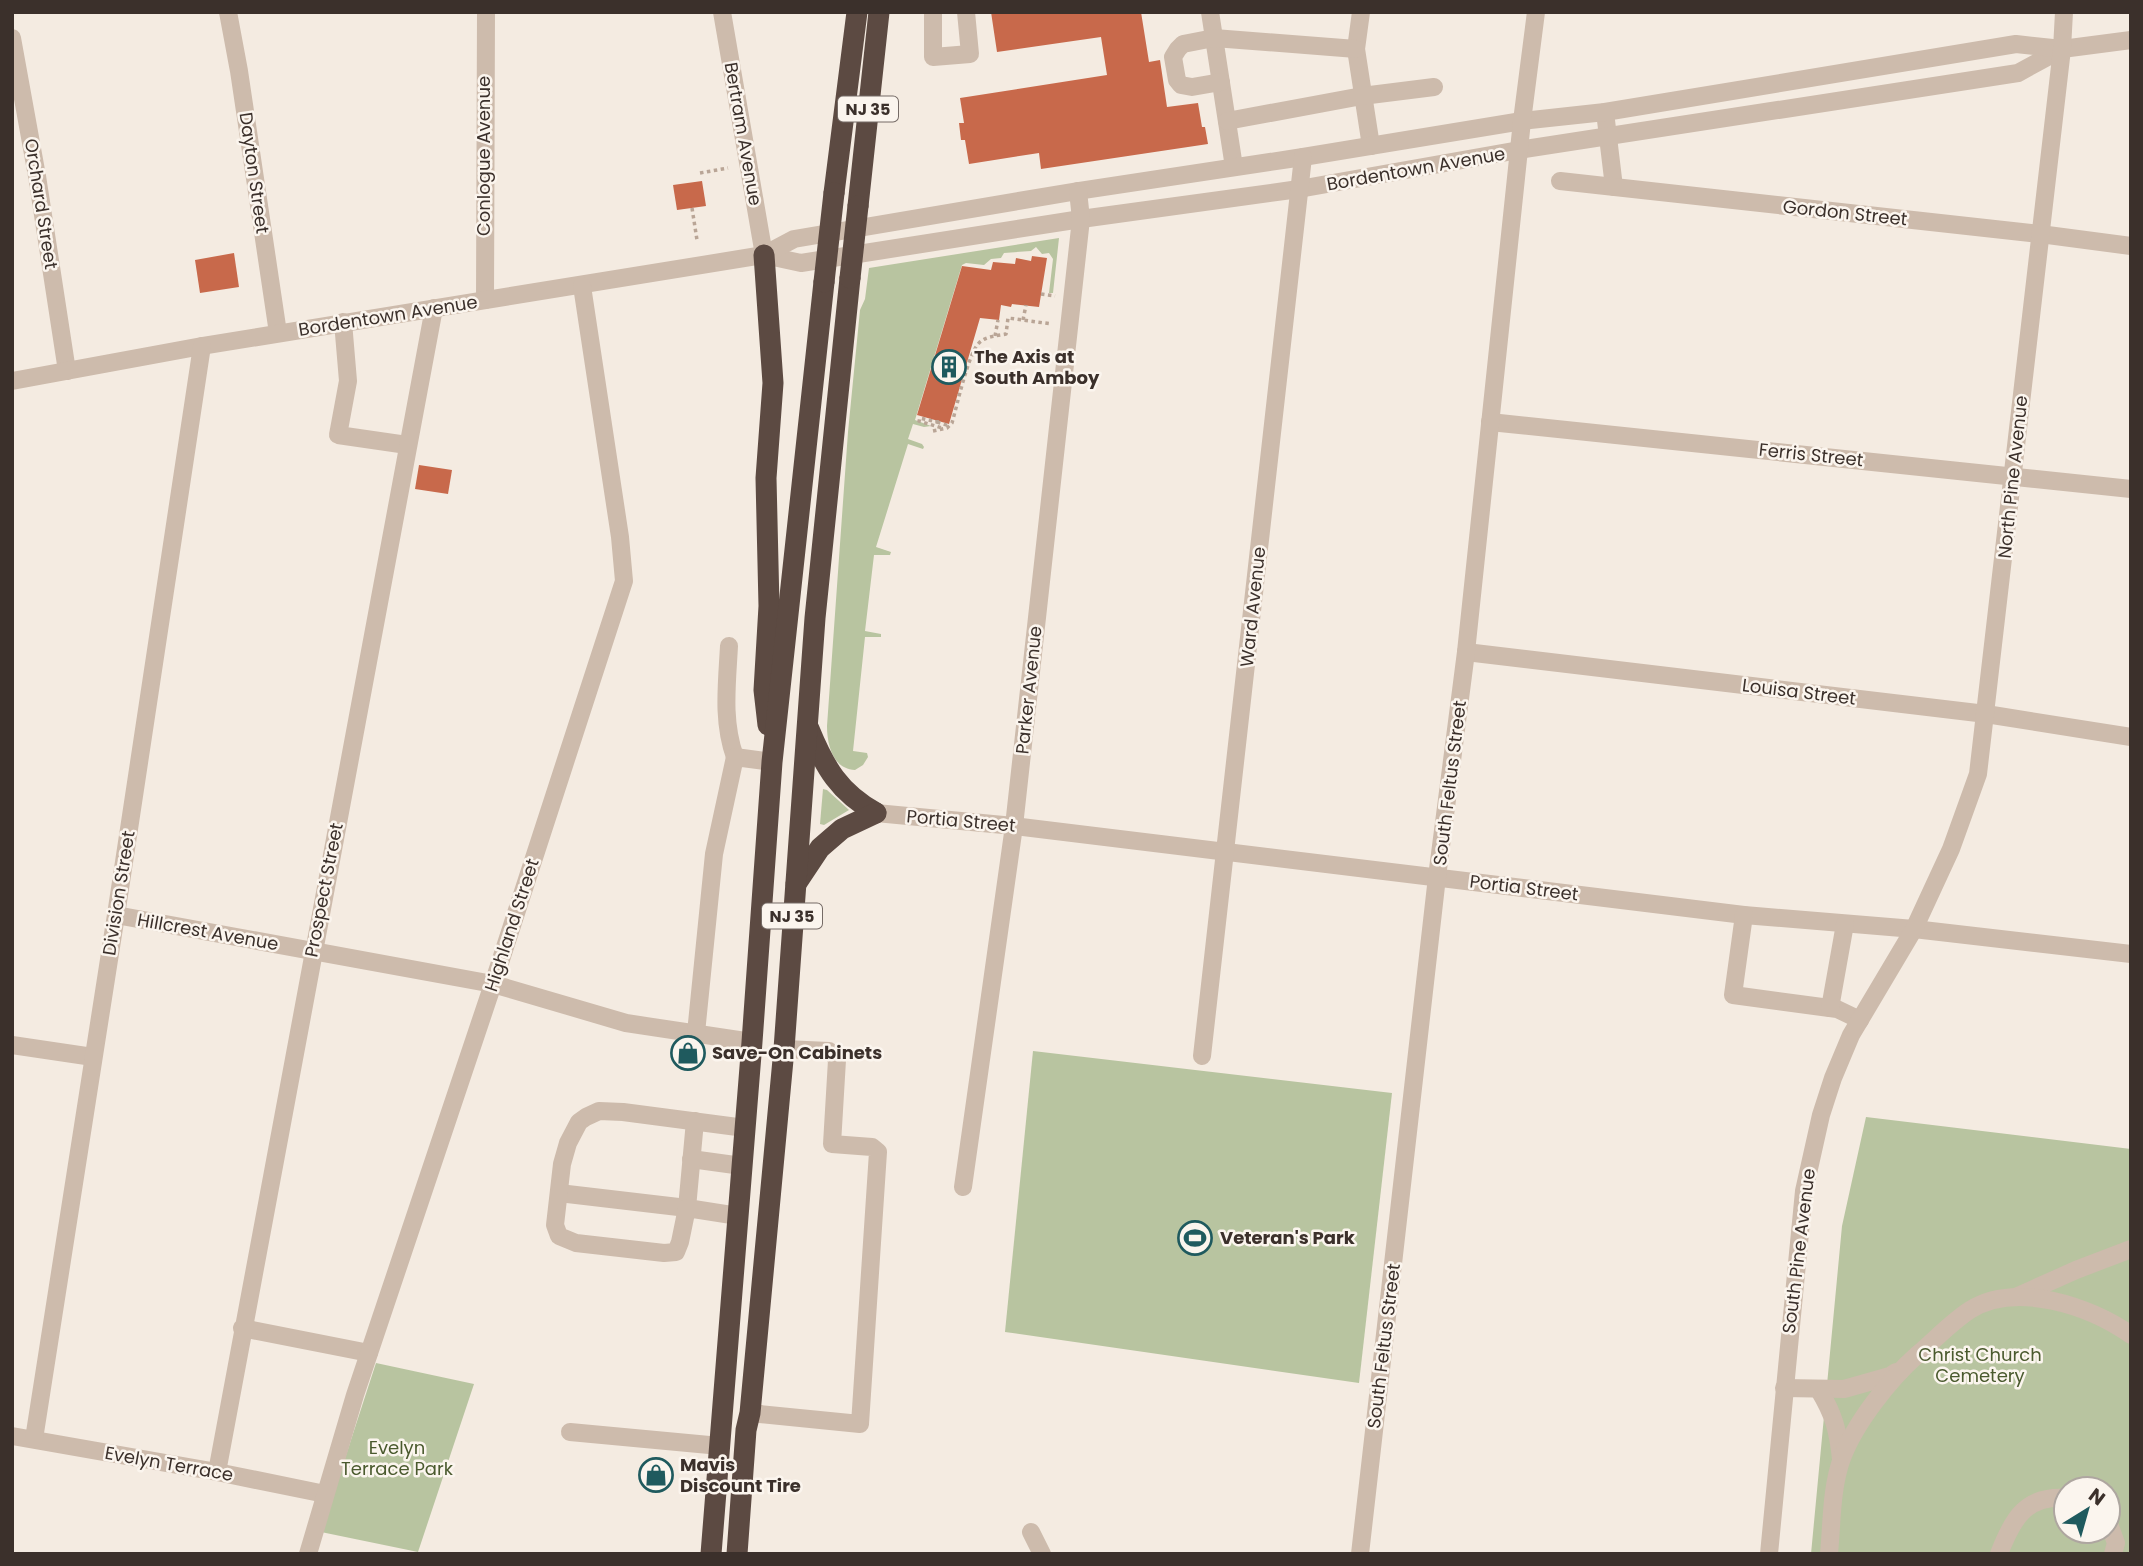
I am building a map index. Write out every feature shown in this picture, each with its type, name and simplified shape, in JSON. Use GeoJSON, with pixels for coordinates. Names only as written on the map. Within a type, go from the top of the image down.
{"type":"FeatureCollection","features":[{"type":"Feature","properties":{"kind":"highway","name":"NJ 35"},"geometry":{"type":"LineString","coordinates":[[711,1554],[772,762],[834,193],[857,12]]}},
{"type":"Feature","properties":{"kind":"highway","name":"NJ 35"},"geometry":{"type":"LineString","coordinates":[[737,1554],[746,1430],[750,1413],[784,1049],[815,618],[879,12]]}},
{"type":"Feature","properties":{"kind":"highway"},"geometry":{"type":"LineString","coordinates":[[764,256],[773,383],[766,478],[769,606],[764,690],[772,762]]}},
{"type":"Feature","properties":{"kind":"highway"},"geometry":{"type":"LineString","coordinates":[[807,724],[821,759],[837,782],[856,802],[876,813]]}},
{"type":"Feature","properties":{"kind":"highway"},"geometry":{"type":"LineString","coordinates":[[794,887],[820,848],[842,829],[876,813]]}},
{"type":"Feature","properties":{"kind":"street","name":"Dayton Street"},"geometry":{"type":"LineString","coordinates":[[228,12],[278,333]]}},
{"type":"Feature","properties":{"kind":"street","name":"Conlogue Avenue"},"geometry":{"type":"LineString","coordinates":[[485,300],[486,12]]}},
{"type":"Feature","properties":{"kind":"street","name":"Bertram Avenue"},"geometry":{"type":"LineString","coordinates":[[722,12],[764,256]]}},
{"type":"Feature","properties":{"kind":"street"},"geometry":{"type":"LineString","coordinates":[[933,12],[933,57],[970,54],[966,12]]}},
{"type":"Feature","properties":{"kind":"street"},"geometry":{"type":"LineString","coordinates":[[1210,12],[1234,167]]}},
{"type":"Feature","properties":{"kind":"street"},"geometry":{"type":"LineString","coordinates":[[1361,12],[1356,48],[1371,146]]}},
{"type":"Feature","properties":{"kind":"street","name":"South Feltus Street"},"geometry":{"type":"LineString","coordinates":[[1360,1554],[1437,877],[1466,652],[1536,12]]}},
{"type":"Feature","properties":{"kind":"street","name":"North Pine Avenue"},"geometry":{"type":"LineString","coordinates":[[1914,929],[1951,849],[1978,774],[2062,49],[2064,12]]}},
{"type":"Feature","properties":{"kind":"street","name":"Orchard Street"},"geometry":{"type":"LineString","coordinates":[[12,38],[37,176],[67,371]]}},
{"type":"Feature","properties":{"kind":"street"},"geometry":{"type":"LineString","coordinates":[[1221,82],[1192,87],[1181,85],[1177,80],[1174,57],[1178,49],[1183,44],[1214,38],[1356,48]]}},
{"type":"Feature","properties":{"kind":"street","name":"Bordentown Avenue"},"geometry":{"type":"LineString","coordinates":[[764,256],[794,239],[1522,121],[1605,111],[2016,44],[2062,49],[2131,40]]}},
{"type":"Feature","properties":{"kind":"street","name":"Bordentown Avenue"},"geometry":{"type":"LineString","coordinates":[[12,381],[201,345],[764,256],[801,263],[936,240],[1299,190],[1519,150],[2018,73],[2062,49]]}},
{"type":"Feature","properties":{"kind":"street"},"geometry":{"type":"LineString","coordinates":[[1227,121],[1362,96],[1434,87]]}},
{"type":"Feature","properties":{"kind":"street"},"geometry":{"type":"LineString","coordinates":[[1605,111],[1614,187]]}},
{"type":"Feature","properties":{"kind":"street","name":"Ward Avenue"},"geometry":{"type":"LineString","coordinates":[[1202,1056],[1303,157]]}},
{"type":"Feature","properties":{"kind":"street","name":"Gordon Street"},"geometry":{"type":"LineString","coordinates":[[1560,181],[2131,246]]}},
{"type":"Feature","properties":{"kind":"street","name":"Parker Avenue"},"geometry":{"type":"LineString","coordinates":[[963,1187],[1014,826],[1081,219],[1079,191]]}},
{"type":"Feature","properties":{"kind":"street"},"geometry":{"type":"LineString","coordinates":[[936,240],[939,214]]}},
{"type":"Feature","properties":{"kind":"street","name":"Highland Street"},"geometry":{"type":"LineString","coordinates":[[308,1554],[369,1353],[624,581],[620,537],[582,285]]}},
{"type":"Feature","properties":{"kind":"street","name":"Prospect Street"},"geometry":{"type":"LineString","coordinates":[[217,1472],[434,308]]}},
{"type":"Feature","properties":{"kind":"street"},"geometry":{"type":"LineString","coordinates":[[343,322],[348,381],[338,435],[407,445]]}},
{"type":"Feature","properties":{"kind":"street","name":"Division Street"},"geometry":{"type":"LineString","coordinates":[[34,1439],[201,345]]}},
{"type":"Feature","properties":{"kind":"street","name":"Ferris Street"},"geometry":{"type":"LineString","coordinates":[[1490,422],[2131,489]]}},
{"type":"Feature","properties":{"kind":"street"},"geometry":{"type":"LineString","coordinates":[[696,1033],[714,854],[735,757],[728,738],[726,714],[729,646]]}},
{"type":"Feature","properties":{"kind":"street","name":"Louisa Street"},"geometry":{"type":"LineString","coordinates":[[1466,652],[1986,714],[2131,737]]}},
{"type":"Feature","properties":{"kind":"street"},"geometry":{"type":"LineString","coordinates":[[735,757],[772,762]]}},
{"type":"Feature","properties":{"kind":"street","name":"Portia Street"},"geometry":{"type":"LineString","coordinates":[[876,813],[1014,826],[1744,915],[1914,929],[2131,954]]}},
{"type":"Feature","properties":{"kind":"street","name":"Hillcrest Avenue"},"geometry":{"type":"LineString","coordinates":[[116,915],[493,984],[626,1023],[752,1042]]}},
{"type":"Feature","properties":{"kind":"street"},"geometry":{"type":"LineString","coordinates":[[1744,915],[1733,995],[1837,1009],[1860,1020]]}},
{"type":"Feature","properties":{"kind":"street"},"geometry":{"type":"LineString","coordinates":[[1830,1008],[1845,924]]}},
{"type":"Feature","properties":{"kind":"street","name":"South Pine Avenue"},"geometry":{"type":"LineString","coordinates":[[1769,1554],[1804,1191],[1811,1153],[1833,1078],[1852,1035],[1914,929]]}},
{"type":"Feature","properties":{"kind":"street"},"geometry":{"type":"LineString","coordinates":[[12,1045],[93,1057]]}},
{"type":"Feature","properties":{"kind":"street"},"geometry":{"type":"LineString","coordinates":[[750,1413],[860,1424],[878,1152],[872,1147],[832,1144],[837,1060],[834,1055],[829,1051],[784,1049]]}},
{"type":"Feature","properties":{"kind":"street"},"geometry":{"type":"LineString","coordinates":[[695,1121],[687,1208],[676,1252],[617,1248],[576,1242],[559,1236],[555,1225],[562,1164],[568,1143],[579,1122],[586,1117],[599,1111],[695,1121],[745,1128]]}},
{"type":"Feature","properties":{"kind":"street"},"geometry":{"type":"LineString","coordinates":[[691,1159],[742,1166]]}},
{"type":"Feature","properties":{"kind":"street"},"geometry":{"type":"LineString","coordinates":[[559,1193],[738,1216]]}},
{"type":"Feature","properties":{"kind":"street"},"geometry":{"type":"LineString","coordinates":[[2017,1296],[2131,1249]]}},
{"type":"Feature","properties":{"kind":"street"},"geometry":{"type":"LineString","coordinates":[[1829,1554],[1835,1486],[1846,1449],[1871,1408],[1907,1364],[1971,1309],[1996,1299],[2017,1296],[2050,1300],[2113,1322],[2131,1335]]}},
{"type":"Feature","properties":{"kind":"street"},"geometry":{"type":"LineString","coordinates":[[243,1328],[369,1353]]}},
{"type":"Feature","properties":{"kind":"street"},"geometry":{"type":"LineString","coordinates":[[1784,1388],[1844,1389],[1890,1376],[1907,1364]]}},
{"type":"Feature","properties":{"kind":"street"},"geometry":{"type":"LineString","coordinates":[[1819,1390],[1832,1412],[1839,1433],[1841,1461]]}},
{"type":"Feature","properties":{"kind":"street"},"geometry":{"type":"LineString","coordinates":[[569,1432],[720,1446]]}},
{"type":"Feature","properties":{"kind":"street","name":"Evelyn Terrace"},"geometry":{"type":"LineString","coordinates":[[12,1436],[325,1494]]}},
{"type":"Feature","properties":{"kind":"street"},"geometry":{"type":"LineString","coordinates":[[1999,1554],[2009,1529],[2020,1512],[2041,1499],[2052,1499]]}},
{"type":"Feature","properties":{"kind":"street"},"geometry":{"type":"LineString","coordinates":[[1031,1531],[1042,1554]]}},
{"type":"Feature","properties":{"kind":"path"},"geometry":{"type":"LineString","coordinates":[[701,173],[727,168]]}},
{"type":"Feature","properties":{"kind":"path"},"geometry":{"type":"LineString","coordinates":[[692,208],[697,240]]}},
{"type":"Feature","properties":{"kind":"path"},"geometry":{"type":"LineString","coordinates":[[1041,294],[1055,296]]}},
{"type":"Feature","properties":{"kind":"path"},"geometry":{"type":"LineString","coordinates":[[1023,320],[1026,305]]}},
{"type":"Feature","properties":{"kind":"path"},"geometry":{"type":"LineString","coordinates":[[933,431],[950,426],[980,341],[1006,334],[1008,318],[1052,324]]}},
{"type":"Feature","properties":{"kind":"path"},"geometry":{"type":"LineString","coordinates":[[995,336],[998,320]]}},
{"type":"Feature","properties":{"kind":"path"},"geometry":{"type":"LineString","coordinates":[[944,429],[919,421],[920,418],[950,426]]}},
{"type":"Feature","properties":{"kind":"green space"},"geometry":{"type":"Polygon","coordinates":[[[1059,238],[1053,293],[1049,293],[1053,259],[1049,253],[1042,254],[1036,247],[1031,251],[1004,253],[1001,258],[991,259],[984,265],[962,265],[915,420],[931,426],[913,424],[908,439],[924,447],[923,449],[908,444],[876,547],[891,552],[890,555],[874,555],[865,631],[881,634],[881,637],[865,637],[853,751],[867,753],[868,757],[863,765],[855,770],[847,769],[836,761],[833,755],[827,726],[848,432],[860,310],[865,299],[869,268],[1059,238]]]}},
{"type":"Feature","properties":{"kind":"green space"},"geometry":{"type":"Polygon","coordinates":[[[823,789],[849,810],[824,825],[820,824],[823,789]]]}},
{"type":"Feature","properties":{"kind":"green space","name":"Veteran's Park"},"geometry":{"type":"Polygon","coordinates":[[[1033,1051],[1392,1093],[1359,1383],[1005,1332],[1033,1051]]]}},
{"type":"Feature","properties":{"kind":"green space","name":"Christ Church Cemetery"},"geometry":{"type":"Polygon","coordinates":[[[1866,1117],[2131,1149],[2131,1554],[1811,1554],[1842,1226],[1866,1117]]]}},
{"type":"Feature","properties":{"kind":"green space","name":"Evelyn Terrace Park"},"geometry":{"type":"Polygon","coordinates":[[[376,1363],[474,1384],[418,1552],[321,1532],[376,1363]]]}},
{"type":"Feature","properties":{"kind":"building"},"geometry":{"type":"Polygon","coordinates":[[[991,12],[1141,12],[1149,62],[1160,60],[1167,107],[1198,103],[1208,144],[1041,169],[1039,153],[969,164],[965,140],[961,140],[959,123],[964,123],[960,98],[1107,75],[1101,37],[997,52],[991,12]]]}},
{"type":"Feature","properties":{"kind":"building"},"geometry":{"type":"Polygon","coordinates":[[[702,181],[706,206],[677,210],[673,185],[702,181]]]}},
{"type":"Feature","properties":{"kind":"building"},"geometry":{"type":"Polygon","coordinates":[[[234,253],[239,287],[200,293],[195,260],[234,253]]]}},
{"type":"Feature","properties":{"kind":"building","name":"The Axis at South Amboy"},"geometry":{"type":"Polygon","coordinates":[[[1032,256],[1047,258],[1039,307],[1001,305],[999,320],[980,318],[949,424],[917,415],[962,266],[991,270],[993,262],[1015,264],[1016,258],[1031,261],[1032,256]]]}},
{"type":"Feature","properties":{"kind":"building"},"geometry":{"type":"Polygon","coordinates":[[[419,465],[452,470],[448,494],[415,489],[419,465]]]}},
{"type":"Feature","properties":{"kind":"place","name":"The Axis at South Amboy"},"geometry":{"type":"Point","coordinates":[949,367]}},
{"type":"Feature","properties":{"kind":"place","name":"Save-On Cabinets"},"geometry":{"type":"Point","coordinates":[688,1053]}},
{"type":"Feature","properties":{"kind":"place","name":"Veteran's Park"},"geometry":{"type":"Point","coordinates":[1195,1238]}},
{"type":"Feature","properties":{"kind":"place","name":"Mavis Discount Tire"},"geometry":{"type":"Point","coordinates":[656,1475]}}]}
